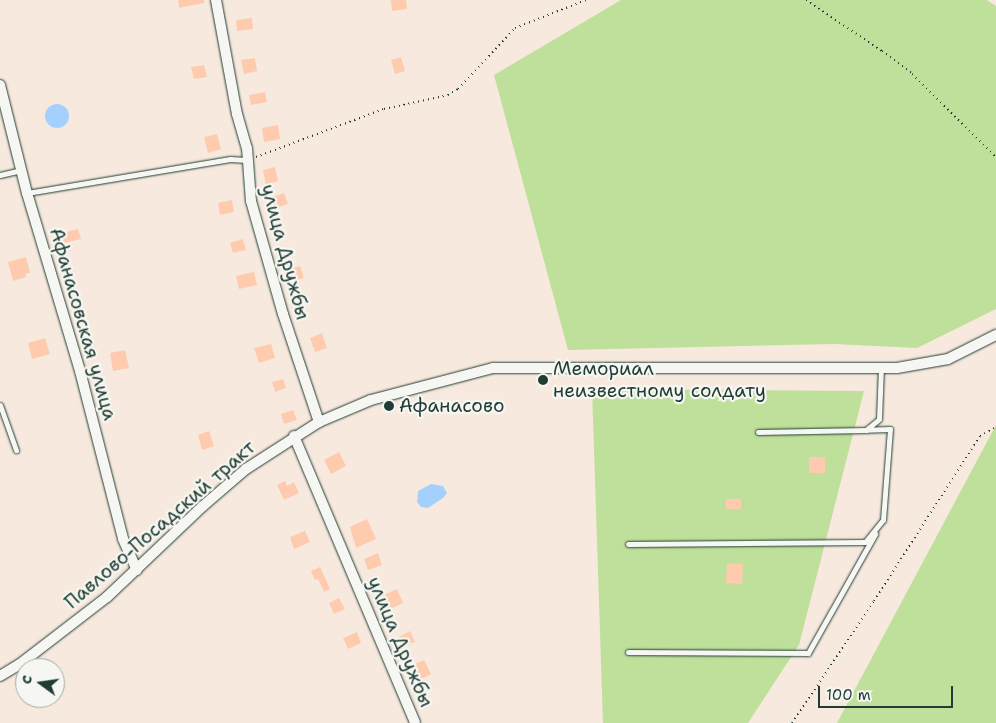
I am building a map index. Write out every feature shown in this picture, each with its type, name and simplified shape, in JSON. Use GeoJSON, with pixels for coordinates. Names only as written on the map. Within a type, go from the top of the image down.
{"type":"FeatureCollection","features":[{"type":"Feature","properties":{"kind":"street","name":"улица Дружбы"},"geometry":{"type":"LineString","coordinates":[[216,0],[247,160],[251,201],[282,314],[319,422]]}},
{"type":"Feature","properties":{"kind":"street","name":"Афанасовская улица"},"geometry":{"type":"LineString","coordinates":[[0,85],[27,192],[80,371],[123,539],[137,570]]}},
{"type":"Feature","properties":{"kind":"street","name":"Павлово-Посадский тракт"},"geometry":{"type":"LineString","coordinates":[[0,676],[88,612],[137,570],[239,475],[294,436],[319,422],[371,400],[493,368],[897,368],[948,359],[996,335]]}},
{"type":"Feature","properties":{"kind":"street","name":"улица Дружбы"},"geometry":{"type":"LineString","coordinates":[[294,436],[415,723]]}},
{"type":"Feature","properties":{"kind":"lane"},"geometry":{"type":"LineString","coordinates":[[27,192],[230,159],[247,160]]}},
{"type":"Feature","properties":{"kind":"lane"},"geometry":{"type":"LineString","coordinates":[[0,175],[21,170]]}},
{"type":"Feature","properties":{"kind":"lane"},"geometry":{"type":"LineString","coordinates":[[866,430],[879,419],[881,368]]}},
{"type":"Feature","properties":{"kind":"lane"},"geometry":{"type":"LineString","coordinates":[[0,405],[16,450]]}},
{"type":"Feature","properties":{"kind":"lane"},"geometry":{"type":"LineString","coordinates":[[628,652],[808,653],[882,520],[890,429],[758,432]]}},
{"type":"Feature","properties":{"kind":"lane"},"geometry":{"type":"LineString","coordinates":[[628,544],[865,542],[882,520]]}},
{"type":"Feature","properties":{"kind":"path"},"geometry":{"type":"LineString","coordinates":[[247,160],[384,109],[448,95],[458,89],[515,28],[586,0]]}},
{"type":"Feature","properties":{"kind":"path"},"geometry":{"type":"LineString","coordinates":[[806,0],[882,51],[912,74],[996,157]]}},
{"type":"Feature","properties":{"kind":"path"},"geometry":{"type":"LineString","coordinates":[[792,723],[874,601],[980,436],[996,427]]}},
{"type":"Feature","properties":{"kind":"green space"},"geometry":{"type":"Polygon","coordinates":[[[621,0],[987,0],[996,6],[996,309],[917,348],[834,344],[568,350],[494,75],[621,0]]]}},
{"type":"Feature","properties":{"kind":"green space"},"geometry":{"type":"Polygon","coordinates":[[[592,389],[864,391],[799,645],[748,723],[603,723],[592,389]]]}},
{"type":"Feature","properties":{"kind":"green space"},"geometry":{"type":"Polygon","coordinates":[[[996,425],[996,723],[837,723],[996,425]]]}},
{"type":"Feature","properties":{"kind":"water"},"geometry":{"type":"Polygon","coordinates":[[[57,104],[62,105],[68,111],[68,121],[62,127],[57,128],[52,127],[46,121],[45,116],[46,111],[52,105],[57,104]]]}},
{"type":"Feature","properties":{"kind":"water"},"geometry":{"type":"Polygon","coordinates":[[[431,484],[443,486],[447,493],[428,508],[421,507],[417,502],[418,491],[431,484]]]}},
{"type":"Feature","properties":{"kind":"building"},"geometry":{"type":"Polygon","coordinates":[[[178,0],[204,0],[204,3],[179,8],[178,0]]]}},
{"type":"Feature","properties":{"kind":"building"},"geometry":{"type":"Polygon","coordinates":[[[391,0],[406,0],[407,9],[392,11],[391,0]]]}},
{"type":"Feature","properties":{"kind":"building"},"geometry":{"type":"Polygon","coordinates":[[[252,18],[253,29],[237,31],[236,20],[252,18]]]}},
{"type":"Feature","properties":{"kind":"building"},"geometry":{"type":"Polygon","coordinates":[[[401,57],[405,71],[395,74],[391,60],[401,57]]]}},
{"type":"Feature","properties":{"kind":"building"},"geometry":{"type":"Polygon","coordinates":[[[255,58],[257,71],[244,74],[241,60],[255,58]]]}},
{"type":"Feature","properties":{"kind":"building"},"geometry":{"type":"Polygon","coordinates":[[[204,65],[207,77],[194,79],[191,67],[204,65]]]}},
{"type":"Feature","properties":{"kind":"building"},"geometry":{"type":"Polygon","coordinates":[[[265,92],[267,102],[251,105],[249,95],[265,92]]]}},
{"type":"Feature","properties":{"kind":"building"},"geometry":{"type":"Polygon","coordinates":[[[278,125],[280,139],[264,142],[262,128],[278,125]]]}},
{"type":"Feature","properties":{"kind":"building"},"geometry":{"type":"Polygon","coordinates":[[[217,134],[221,149],[208,153],[204,137],[217,134]]]}},
{"type":"Feature","properties":{"kind":"building"},"geometry":{"type":"Polygon","coordinates":[[[275,167],[278,181],[266,185],[263,170],[275,167]]]}},
{"type":"Feature","properties":{"kind":"building"},"geometry":{"type":"Polygon","coordinates":[[[284,193],[288,204],[272,209],[269,198],[284,193]]]}},
{"type":"Feature","properties":{"kind":"building"},"geometry":{"type":"Polygon","coordinates":[[[232,200],[234,212],[220,215],[218,203],[232,200]]]}},
{"type":"Feature","properties":{"kind":"building"},"geometry":{"type":"Polygon","coordinates":[[[78,229],[81,239],[64,243],[61,233],[78,229]]]}},
{"type":"Feature","properties":{"kind":"building"},"geometry":{"type":"Polygon","coordinates":[[[243,239],[246,250],[233,253],[230,243],[243,239]]]}},
{"type":"Feature","properties":{"kind":"building"},"geometry":{"type":"Polygon","coordinates":[[[26,257],[30,273],[25,274],[26,277],[13,281],[8,262],[26,257]]]}},
{"type":"Feature","properties":{"kind":"building"},"geometry":{"type":"Polygon","coordinates":[[[300,266],[304,278],[288,283],[284,271],[300,266]]]}},
{"type":"Feature","properties":{"kind":"building"},"geometry":{"type":"Polygon","coordinates":[[[254,272],[257,285],[239,289],[236,276],[254,272]]]}},
{"type":"Feature","properties":{"kind":"building"},"geometry":{"type":"Polygon","coordinates":[[[322,333],[327,348],[315,352],[310,338],[322,333]]]}},
{"type":"Feature","properties":{"kind":"building"},"geometry":{"type":"Polygon","coordinates":[[[45,338],[50,354],[32,359],[28,343],[45,338]]]}},
{"type":"Feature","properties":{"kind":"building"},"geometry":{"type":"Polygon","coordinates":[[[271,344],[275,358],[259,363],[254,348],[271,344]]]}},
{"type":"Feature","properties":{"kind":"building"},"geometry":{"type":"Polygon","coordinates":[[[125,350],[129,368],[113,371],[110,353],[125,350]]]}},
{"type":"Feature","properties":{"kind":"building"},"geometry":{"type":"Polygon","coordinates":[[[283,379],[286,388],[275,392],[272,382],[283,379]]]}},
{"type":"Feature","properties":{"kind":"building"},"geometry":{"type":"Polygon","coordinates":[[[293,410],[297,420],[284,424],[281,414],[293,410]]]}},
{"type":"Feature","properties":{"kind":"building"},"geometry":{"type":"Polygon","coordinates":[[[209,431],[214,446],[202,450],[198,435],[209,431]]]}},
{"type":"Feature","properties":{"kind":"building"},"geometry":{"type":"Polygon","coordinates":[[[339,452],[346,466],[331,474],[324,460],[339,452]]]}},
{"type":"Feature","properties":{"kind":"building"},"geometry":{"type":"Polygon","coordinates":[[[809,457],[825,457],[825,473],[809,473],[809,457]]]}},
{"type":"Feature","properties":{"kind":"building"},"geometry":{"type":"Polygon","coordinates":[[[285,481],[287,486],[294,482],[299,493],[284,500],[277,485],[285,481]]]}},
{"type":"Feature","properties":{"kind":"building"},"geometry":{"type":"Polygon","coordinates":[[[726,499],[741,499],[741,509],[726,509],[726,499]]]}},
{"type":"Feature","properties":{"kind":"building"},"geometry":{"type":"Polygon","coordinates":[[[367,519],[376,539],[356,548],[350,527],[367,519]]]}},
{"type":"Feature","properties":{"kind":"building"},"geometry":{"type":"Polygon","coordinates":[[[305,531],[310,542],[294,549],[290,537],[305,531]]]}},
{"type":"Feature","properties":{"kind":"building"},"geometry":{"type":"Polygon","coordinates":[[[378,553],[382,565],[368,570],[364,559],[378,553]]]}},
{"type":"Feature","properties":{"kind":"building"},"geometry":{"type":"Polygon","coordinates":[[[727,563],[743,564],[742,584],[726,583],[727,563]]]}},
{"type":"Feature","properties":{"kind":"building"},"geometry":{"type":"Polygon","coordinates":[[[320,567],[330,589],[324,592],[318,579],[315,580],[311,571],[320,567]]]}},
{"type":"Feature","properties":{"kind":"building"},"geometry":{"type":"Polygon","coordinates":[[[397,589],[403,603],[388,610],[382,596],[397,589]]]}},
{"type":"Feature","properties":{"kind":"building"},"geometry":{"type":"Polygon","coordinates":[[[339,598],[345,609],[334,614],[329,603],[339,598]]]}},
{"type":"Feature","properties":{"kind":"building"},"geometry":{"type":"Polygon","coordinates":[[[410,631],[415,642],[404,647],[399,637],[410,631]]]}},
{"type":"Feature","properties":{"kind":"building"},"geometry":{"type":"Polygon","coordinates":[[[357,632],[361,643],[348,649],[343,638],[357,632]]]}},
{"type":"Feature","properties":{"kind":"building"},"geometry":{"type":"Polygon","coordinates":[[[424,660],[431,674],[417,681],[411,670],[416,667],[415,664],[424,660]]]}},
{"type":"Feature","properties":{"kind":"place","name":"Мемориал неизвестному солдату"},"geometry":{"type":"Point","coordinates":[543,380]}},
{"type":"Feature","properties":{"kind":"place","name":"Афанасово"},"geometry":{"type":"Point","coordinates":[389,406]}}]}
